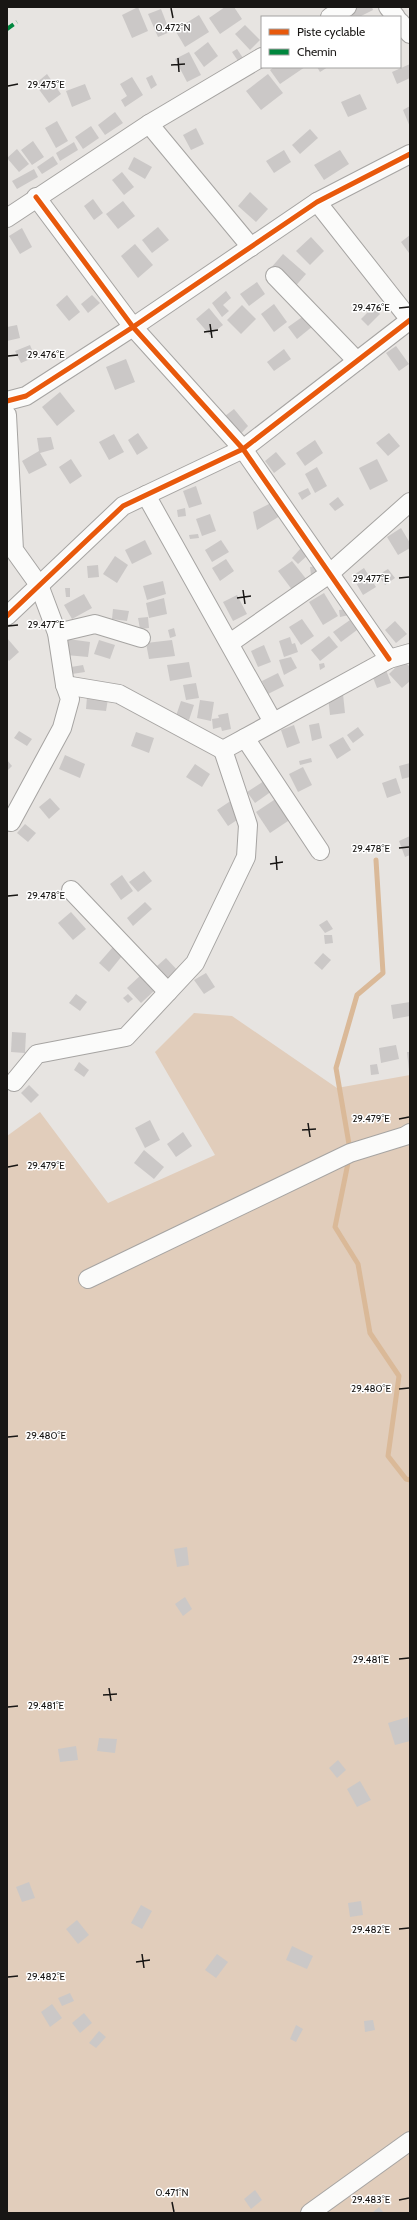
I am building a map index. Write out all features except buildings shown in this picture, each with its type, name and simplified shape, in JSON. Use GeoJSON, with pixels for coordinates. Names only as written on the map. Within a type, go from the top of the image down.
{"type":"FeatureCollection","features":[{"type":"Feature","properties":{"kind":"street"},"geometry":{"type":"LineString","coordinates":[[332,16],[346,7]]}},
{"type":"Feature","properties":{"kind":"street"},"geometry":{"type":"LineString","coordinates":[[388,7],[395,16]]}},
{"type":"Feature","properties":{"kind":"street"},"geometry":{"type":"LineString","coordinates":[[401,23],[410,34]]}},
{"type":"Feature","properties":{"kind":"street"},"geometry":{"type":"LineString","coordinates":[[7,218],[36,197],[150,124],[261,58]]}},
{"type":"Feature","properties":{"kind":"street"},"geometry":{"type":"LineString","coordinates":[[150,124],[251,247]]}},
{"type":"Feature","properties":{"kind":"street"},"geometry":{"type":"LineString","coordinates":[[7,401],[26,396],[133,327],[317,202],[410,154]]}},
{"type":"Feature","properties":{"kind":"street"},"geometry":{"type":"LineString","coordinates":[[36,197],[133,327],[243,449],[389,659]]}},
{"type":"Feature","properties":{"kind":"street"},"geometry":{"type":"LineString","coordinates":[[7,616],[123,506],[243,449],[410,320],[317,202]]}},
{"type":"Feature","properties":{"kind":"street"},"geometry":{"type":"LineString","coordinates":[[275,276],[357,361]]}},
{"type":"Feature","properties":{"kind":"street"},"geometry":{"type":"LineString","coordinates":[[7,415],[14,550],[39,585],[57,633],[65,685],[70,699],[62,728],[12,822]]}},
{"type":"Feature","properties":{"kind":"street"},"geometry":{"type":"LineString","coordinates":[[146,495],[273,722]]}},
{"type":"Feature","properties":{"kind":"street"},"geometry":{"type":"LineString","coordinates":[[230,643],[330,574],[410,502]]}},
{"type":"Feature","properties":{"kind":"street"},"geometry":{"type":"LineString","coordinates":[[57,633],[95,624],[141,638]]}},
{"type":"Feature","properties":{"kind":"street"},"geometry":{"type":"LineString","coordinates":[[223,750],[389,659],[410,653]]}},
{"type":"Feature","properties":{"kind":"street"},"geometry":{"type":"LineString","coordinates":[[14,1082],[36,1054],[126,1037],[195,963],[246,857],[248,825],[223,750],[119,694],[65,685]]}},
{"type":"Feature","properties":{"kind":"street"},"geometry":{"type":"LineString","coordinates":[[245,738],[320,851]]}},
{"type":"Feature","properties":{"kind":"street"},"geometry":{"type":"LineString","coordinates":[[71,890],[168,992]]}},
{"type":"Feature","properties":{"kind":"street"},"geometry":{"type":"LineString","coordinates":[[88,1279],[350,1153],[405,1136],[410,1133]]}},
{"type":"Feature","properties":{"kind":"street"},"geometry":{"type":"LineString","coordinates":[[310,2213],[410,2141]]}},
{"type":"Feature","properties":{"kind":"shaded area"},"geometry":{"type":"Polygon","coordinates":[[[194,1013],[232,1016],[337,1088],[410,1075],[410,2213],[7,2213],[7,1136],[40,1112],[108,1203],[215,1155],[155,1052],[194,1013]]]}},
{"type":"Feature","properties":{"kind":"waterway"},"geometry":{"type":"LineString","coordinates":[[350,1150],[336,1068],[357,995],[383,973],[376,860]]}},
{"type":"Feature","properties":{"kind":"waterway"},"geometry":{"type":"LineString","coordinates":[[349,1158],[335,1227],[358,1264],[370,1333],[399,1376],[388,1456],[406,1479],[410,1480]]}},
{"type":"Feature","properties":{"kind":"marked path"},"geometry":{"type":"LineString","coordinates":[[7,29],[17,22]]}},
{"type":"Feature","properties":{"kind":"cycle path"},"geometry":{"type":"LineString","coordinates":[[7,401],[26,396],[133,327],[317,202],[410,154]]}},
{"type":"Feature","properties":{"kind":"cycle path"},"geometry":{"type":"LineString","coordinates":[[36,197],[133,327],[243,449],[389,659]]}},
{"type":"Feature","properties":{"kind":"cycle path"},"geometry":{"type":"LineString","coordinates":[[7,616],[123,506],[243,449],[410,320]]}}]}
